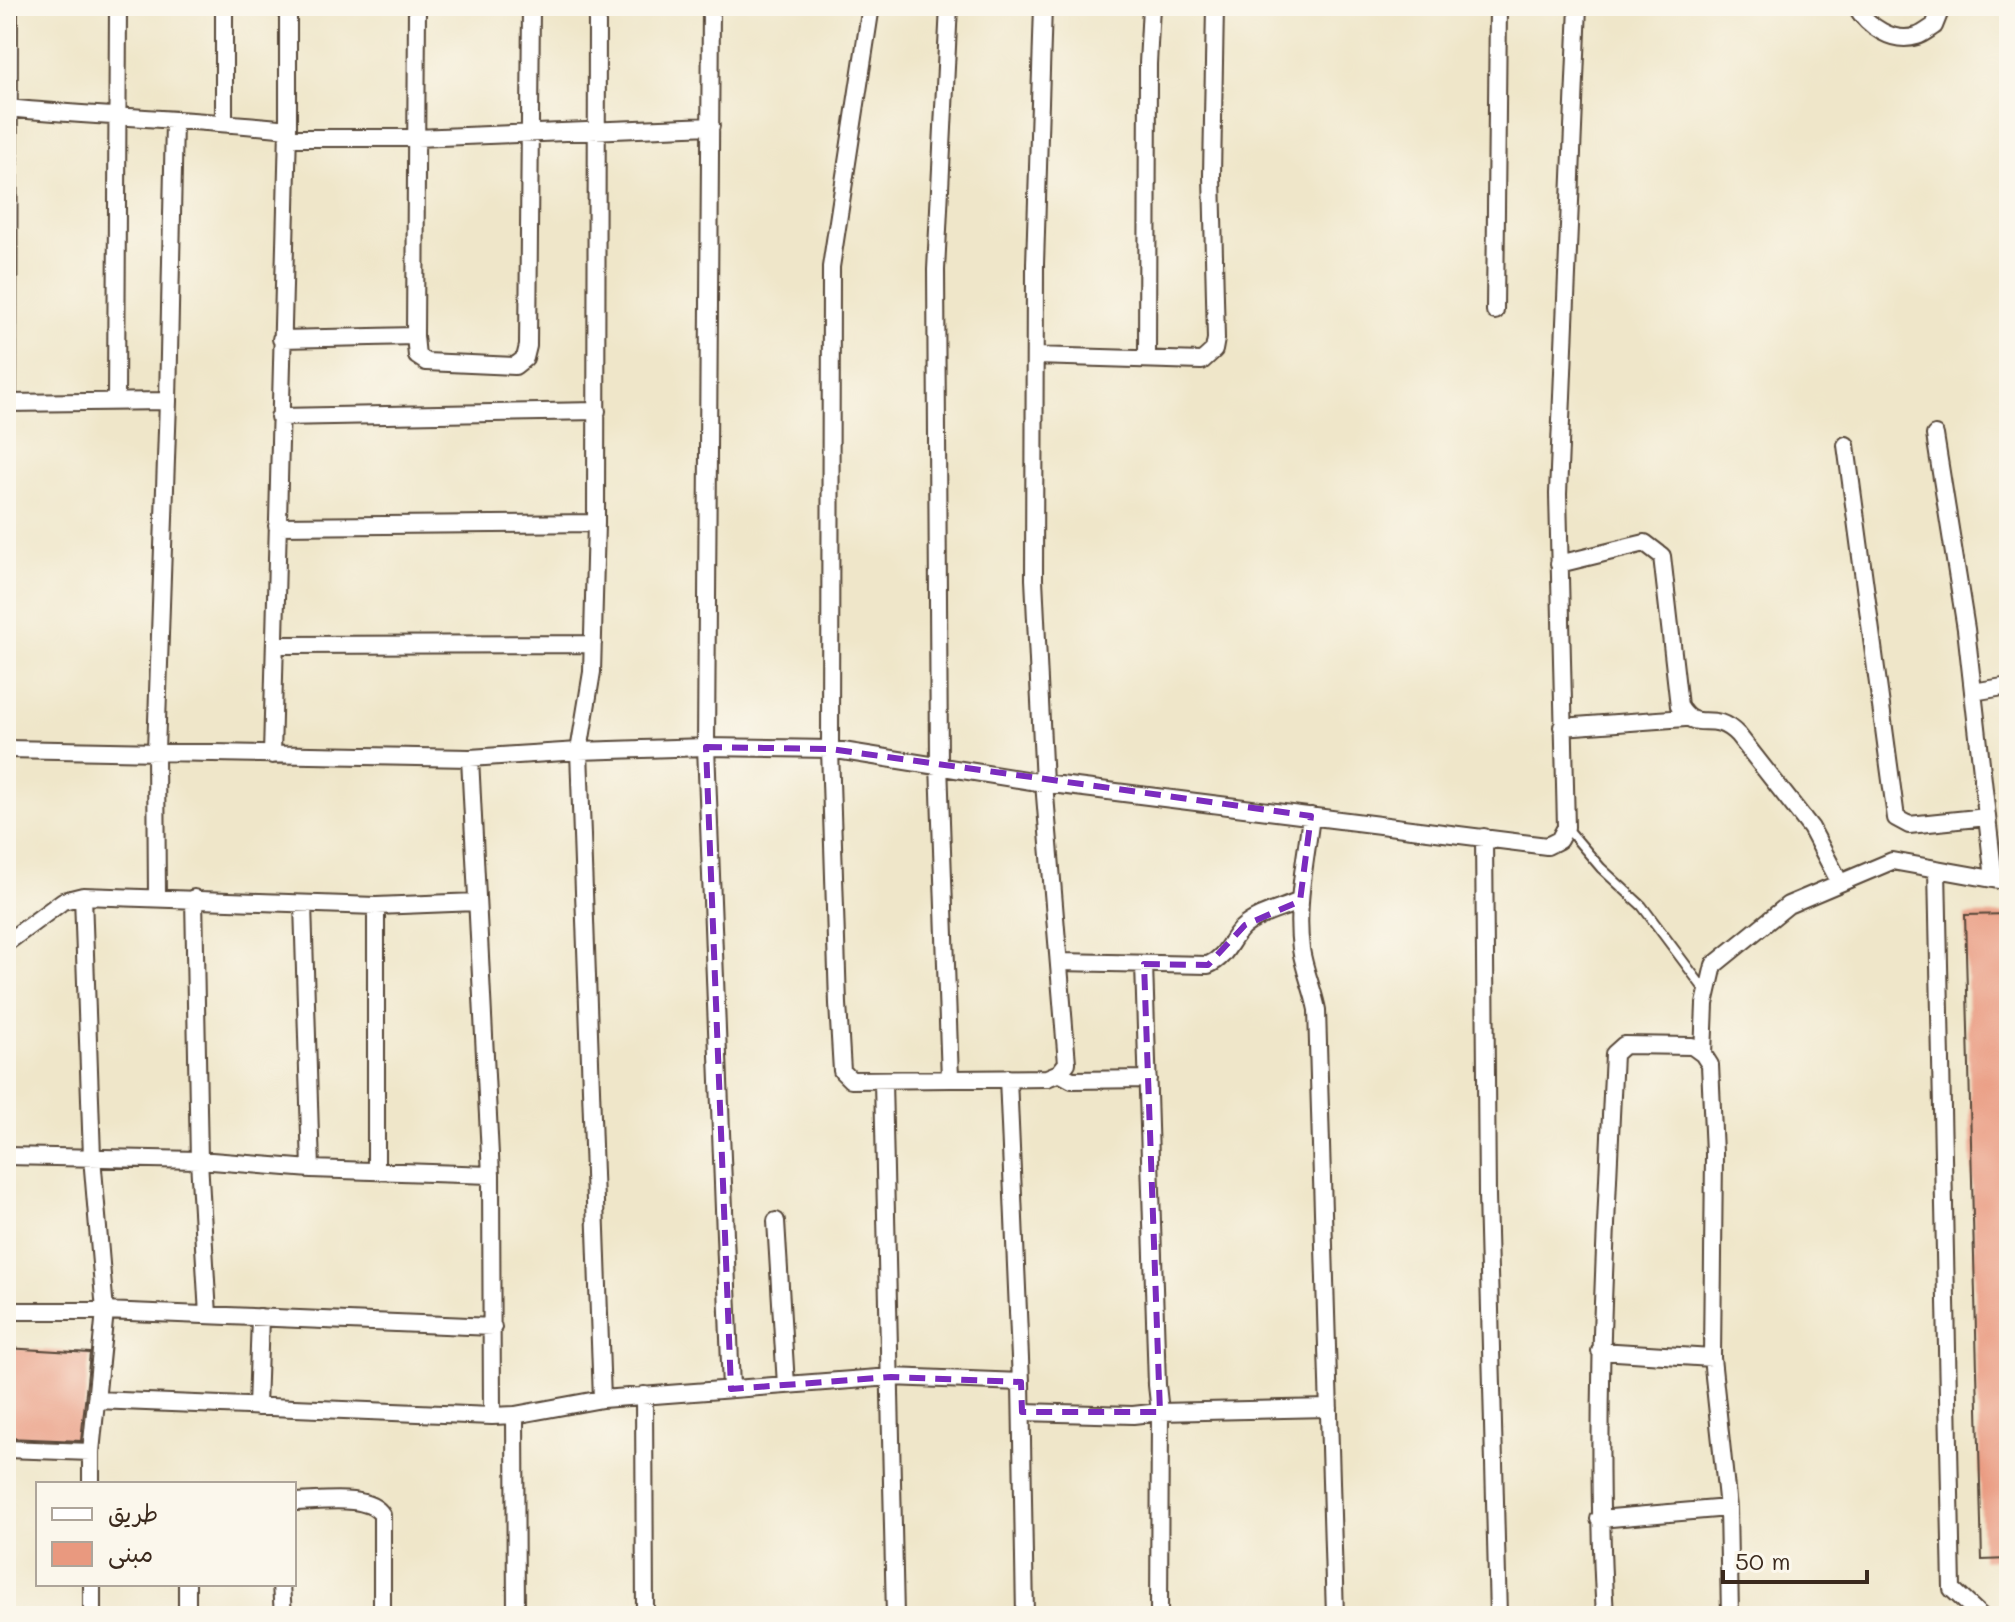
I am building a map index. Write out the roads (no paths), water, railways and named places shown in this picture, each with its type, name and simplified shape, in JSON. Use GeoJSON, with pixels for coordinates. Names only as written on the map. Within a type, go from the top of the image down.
{"type":"FeatureCollection","features":[{"type":"Feature","properties":{"kind":"street"},"geometry":{"type":"LineString","coordinates":[[9,6],[7,402],[168,401]]}},
{"type":"Feature","properties":{"kind":"street"},"geometry":{"type":"LineString","coordinates":[[116,402],[118,6]]}},
{"type":"Feature","properties":{"kind":"street"},"geometry":{"type":"LineString","coordinates":[[224,6],[224,122]]}},
{"type":"Feature","properties":{"kind":"street"},"geometry":{"type":"LineString","coordinates":[[272,755],[288,134],[288,6]]}},
{"type":"Feature","properties":{"kind":"street"},"geometry":{"type":"LineString","coordinates":[[417,6],[417,356],[426,362],[515,366],[525,358],[528,346],[531,6]]}},
{"type":"Feature","properties":{"kind":"street"},"geometry":{"type":"LineString","coordinates":[[597,6],[596,523],[592,672],[579,751],[602,1399]]}},
{"type":"Feature","properties":{"kind":"street"},"geometry":{"type":"LineString","coordinates":[[711,6],[706,747],[731,1389]]}},
{"type":"Feature","properties":{"kind":"street"},"geometry":{"type":"LineString","coordinates":[[871,6],[831,267],[830,749],[842,1071],[851,1080],[883,1081],[1047,1078],[1059,1073],[1067,1063],[1044,783],[1034,579],[1035,356],[1043,6]]}},
{"type":"Feature","properties":{"kind":"street"},"geometry":{"type":"LineString","coordinates":[[949,6],[936,270],[939,764],[950,1079]]}},
{"type":"Feature","properties":{"kind":"street"},"geometry":{"type":"LineString","coordinates":[[1147,359],[1151,6]]}},
{"type":"Feature","properties":{"kind":"street"},"geometry":{"type":"LineString","coordinates":[[1035,356],[1202,361],[1214,350],[1212,175],[1215,6]]}},
{"type":"Feature","properties":{"kind":"street"},"geometry":{"type":"LineString","coordinates":[[1495,311],[1498,6]]}},
{"type":"Feature","properties":{"kind":"street"},"geometry":{"type":"LineString","coordinates":[[6,749],[470,758],[706,747],[830,749],[1044,783],[1547,846],[1559,840],[1566,827],[1559,564],[1560,435],[1578,6]]}},
{"type":"Feature","properties":{"kind":"street"},"geometry":{"type":"LineString","coordinates":[[1856,6],[1862,18],[1885,34],[1914,37],[1934,26],[1942,6]]}},
{"type":"Feature","properties":{"kind":"street"},"geometry":{"type":"LineString","coordinates":[[7,109],[174,122],[224,122],[288,134],[416,138],[711,126]]}},
{"type":"Feature","properties":{"kind":"street"},"geometry":{"type":"LineString","coordinates":[[157,897],[156,751],[174,122]]}},
{"type":"Feature","properties":{"kind":"street"},"geometry":{"type":"LineString","coordinates":[[281,339],[415,336]]}},
{"type":"Feature","properties":{"kind":"street"},"geometry":{"type":"LineString","coordinates":[[279,417],[597,411]]}},
{"type":"Feature","properties":{"kind":"street"},"geometry":{"type":"LineString","coordinates":[[1703,1054],[1708,993],[1714,965],[1788,905],[1892,861],[2002,880],[1987,817],[1966,629],[1935,435]]}},
{"type":"Feature","properties":{"kind":"street"},"geometry":{"type":"LineString","coordinates":[[1846,445],[1896,818],[1909,825],[1987,817]]}},
{"type":"Feature","properties":{"kind":"street"},"geometry":{"type":"LineString","coordinates":[[277,526],[596,523]]}},
{"type":"Feature","properties":{"kind":"street"},"geometry":{"type":"LineString","coordinates":[[1559,564],[1645,543],[1662,556],[1679,706],[1685,718]]}},
{"type":"Feature","properties":{"kind":"street"},"geometry":{"type":"LineString","coordinates":[[275,645],[593,644]]}},
{"type":"Feature","properties":{"kind":"street"},"geometry":{"type":"LineString","coordinates":[[1973,692],[2009,686]]}},
{"type":"Feature","properties":{"kind":"street"},"geometry":{"type":"LineString","coordinates":[[1562,727],[1685,718],[1696,722],[1717,720],[1727,724],[1811,828],[1840,883]]}},
{"type":"Feature","properties":{"kind":"street"},"geometry":{"type":"LineString","coordinates":[[470,758],[491,1175],[492,1416]]}},
{"type":"Feature","properties":{"kind":"street"},"geometry":{"type":"LineString","coordinates":[[1311,816],[1300,901],[1301,951],[1317,1010],[1335,1616]]}},
{"type":"Feature","properties":{"kind":"street"},"geometry":{"type":"LineString","coordinates":[[1484,837],[1487,1195],[1498,1616]]}},
{"type":"Feature","properties":{"kind":"street"},"geometry":{"type":"LineString","coordinates":[[1937,869],[1952,1589],[1981,1616]]}},
{"type":"Feature","properties":{"kind":"street"},"geometry":{"type":"LineString","coordinates":[[83,896],[92,1157],[105,1311],[91,1452],[91,1482]]}},
{"type":"Feature","properties":{"kind":"street"},"geometry":{"type":"LineString","coordinates":[[6,943],[63,901],[83,896],[376,906],[477,902]]}},
{"type":"Feature","properties":{"kind":"street"},"geometry":{"type":"LineString","coordinates":[[194,898],[199,1160],[208,1315]]}},
{"type":"Feature","properties":{"kind":"street"},"geometry":{"type":"LineString","coordinates":[[1059,962],[1208,965],[1218,961],[1245,925],[1300,901]]}},
{"type":"Feature","properties":{"kind":"street"},"geometry":{"type":"LineString","coordinates":[[303,904],[311,1169]]}},
{"type":"Feature","properties":{"kind":"street"},"geometry":{"type":"LineString","coordinates":[[376,906],[376,1171]]}},
{"type":"Feature","properties":{"kind":"street"},"geometry":{"type":"LineString","coordinates":[[1144,964],[1156,1369],[1160,1412],[1159,1616]]}},
{"type":"Feature","properties":{"kind":"street"},"geometry":{"type":"LineString","coordinates":[[1605,1616],[1599,1519],[1600,1351],[1614,1054],[1624,1045],[1692,1046],[1703,1054],[1710,1065],[1714,1153],[1712,1358],[1728,1508],[1730,1616]]}},
{"type":"Feature","properties":{"kind":"street"},"geometry":{"type":"LineString","coordinates":[[1059,1073],[1072,1080],[1148,1079]]}},
{"type":"Feature","properties":{"kind":"street"},"geometry":{"type":"LineString","coordinates":[[1008,1078],[1022,1412],[1025,1616]]}},
{"type":"Feature","properties":{"kind":"street"},"geometry":{"type":"LineString","coordinates":[[883,1081],[895,1616]]}},
{"type":"Feature","properties":{"kind":"street"},"geometry":{"type":"LineString","coordinates":[[6,1156],[199,1160],[311,1169],[491,1175]]}},
{"type":"Feature","properties":{"kind":"street"},"geometry":{"type":"LineString","coordinates":[[776,1221],[786,1385]]}},
{"type":"Feature","properties":{"kind":"street"},"geometry":{"type":"LineString","coordinates":[[6,1311],[105,1311],[493,1327]]}},
{"type":"Feature","properties":{"kind":"street"},"geometry":{"type":"LineString","coordinates":[[257,1407],[260,1317]]}},
{"type":"Feature","properties":{"kind":"street"},"geometry":{"type":"LineString","coordinates":[[1600,1351],[1712,1358]]}},
{"type":"Feature","properties":{"kind":"street"},"geometry":{"type":"LineString","coordinates":[[96,1400],[492,1416],[515,1415],[602,1399],[891,1377],[1021,1382]]}},
{"type":"Feature","properties":{"kind":"street"},"geometry":{"type":"LineString","coordinates":[[644,1395],[645,1616]]}},
{"type":"Feature","properties":{"kind":"street"},"geometry":{"type":"LineString","coordinates":[[1022,1412],[1133,1415],[1329,1408]]}},
{"type":"Feature","properties":{"kind":"street"},"geometry":{"type":"LineString","coordinates":[[515,1415],[516,1616]]}},
{"type":"Feature","properties":{"kind":"street"},"geometry":{"type":"LineString","coordinates":[[6,1449],[91,1452]]}},
{"type":"Feature","properties":{"kind":"street"},"geometry":{"type":"LineString","coordinates":[[296,1502],[364,1502],[378,1509],[382,1515],[382,1616]]}},
{"type":"Feature","properties":{"kind":"street"},"geometry":{"type":"LineString","coordinates":[[1599,1519],[1728,1508]]}},
{"type":"Feature","properties":{"kind":"street"},"geometry":{"type":"LineString","coordinates":[[92,1586],[92,1616]]}},
{"type":"Feature","properties":{"kind":"street"},"geometry":{"type":"LineString","coordinates":[[187,1586],[187,1616]]}},
{"type":"Feature","properties":{"kind":"street"},"geometry":{"type":"LineString","coordinates":[[281,1586],[283,1616]]}},
{"type":"Feature","properties":{"kind":"lane"},"geometry":{"type":"LineString","coordinates":[[1566,827],[1601,868],[1642,906],[1708,993]]}}]}
